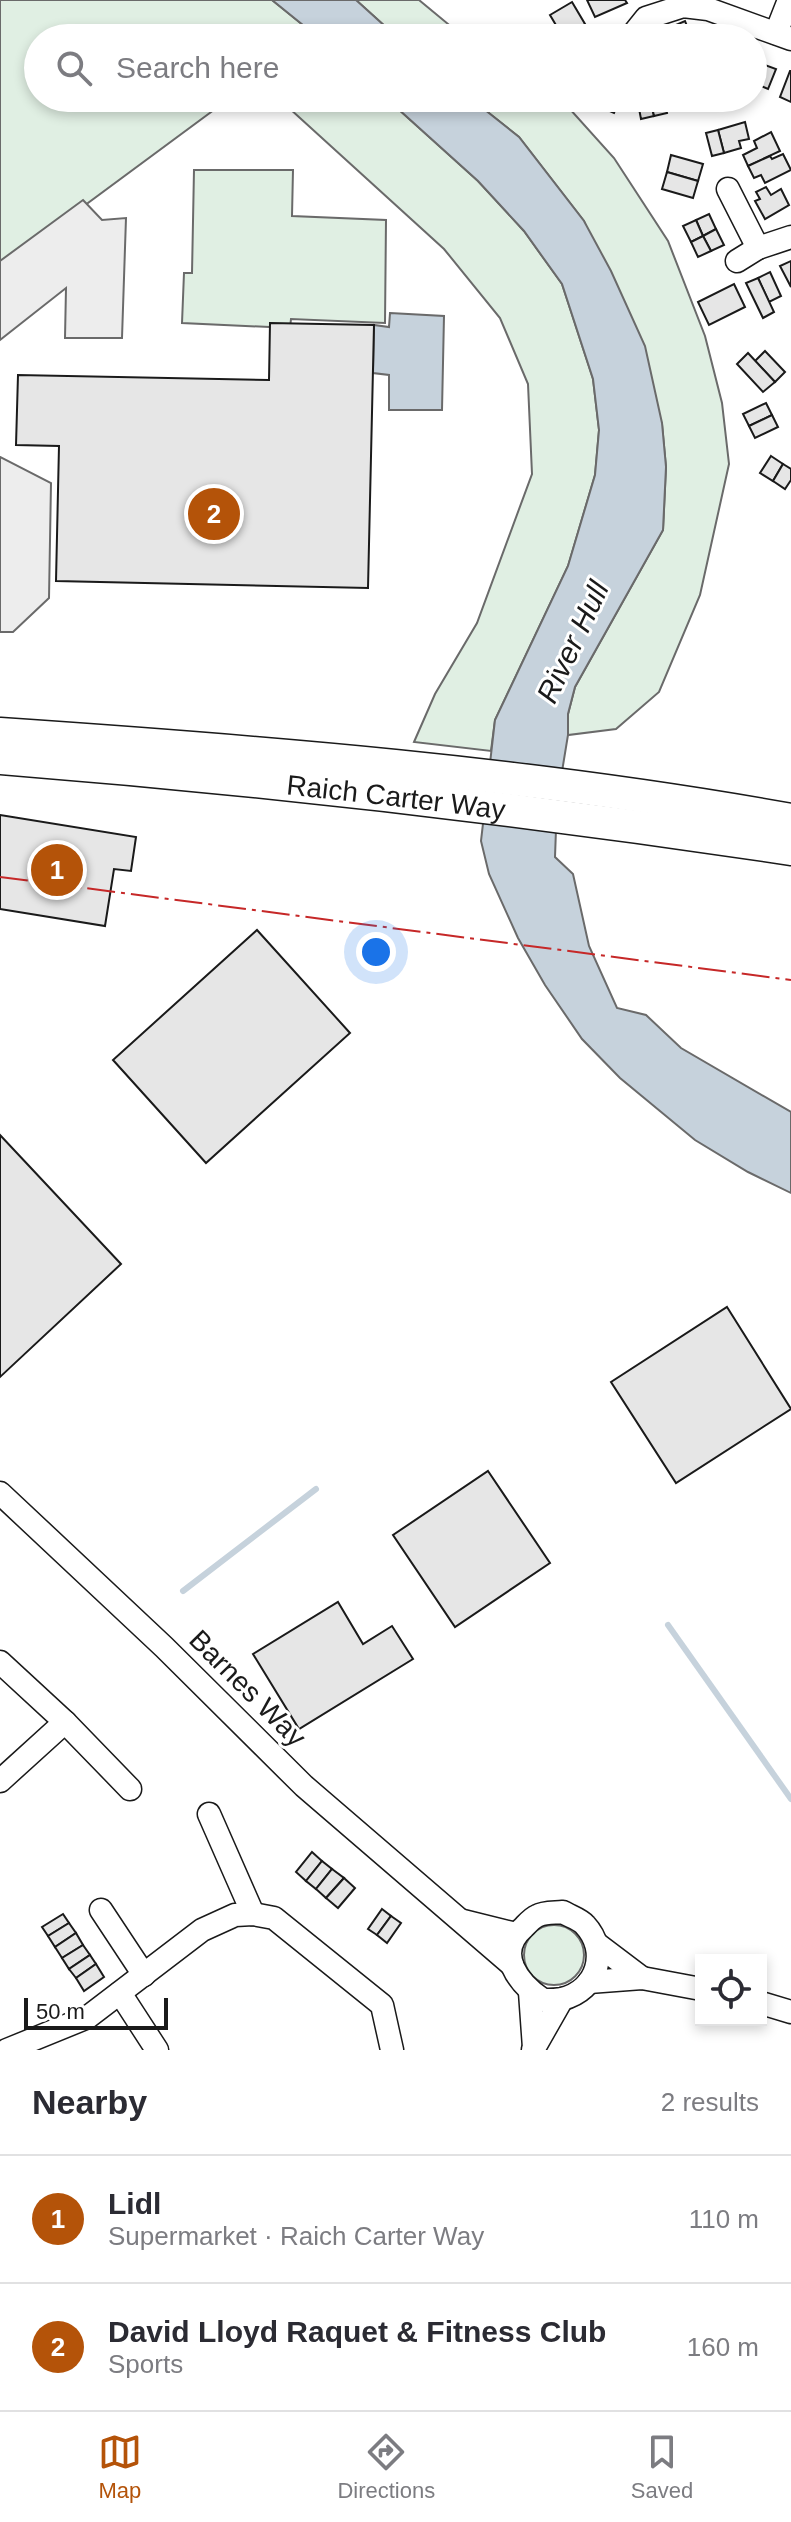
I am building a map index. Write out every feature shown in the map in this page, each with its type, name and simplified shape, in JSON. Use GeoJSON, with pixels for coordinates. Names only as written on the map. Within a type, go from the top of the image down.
{"type":"FeatureCollection","features":[{"type":"Feature","properties":{"kind":"highway","name":"Raich Carter Way"},"geometry":{"type":"LineString","coordinates":[[0,734],[427,769],[672,800],[791,820]]}},
{"type":"Feature","properties":{"kind":"highway","name":"Raich Carter Way"},"geometry":{"type":"LineString","coordinates":[[0,758],[172,772],[454,803],[791,849]]}},
{"type":"Feature","properties":{"kind":"street"},"geometry":{"type":"LineString","coordinates":[[784,36],[789,0]]}},
{"type":"Feature","properties":{"kind":"street"},"geometry":{"type":"LineString","coordinates":[[641,24],[646,18],[683,6],[708,9],[750,24]]}},
{"type":"Feature","properties":{"kind":"street"},"geometry":{"type":"LineString","coordinates":[[728,189],[758,248]]}},
{"type":"Feature","properties":{"kind":"street"},"geometry":{"type":"LineString","coordinates":[[737,261],[758,248],[791,237]]}},
{"type":"Feature","properties":{"kind":"street","name":"Barnes Way"},"geometry":{"type":"LineString","coordinates":[[0,1493],[164,1647],[304,1786],[512,1965]]}},
{"type":"Feature","properties":{"kind":"street"},"geometry":{"type":"LineString","coordinates":[[0,1662],[65,1722],[130,1789]]}},
{"type":"Feature","properties":{"kind":"street"},"geometry":{"type":"LineString","coordinates":[[1,1778],[65,1722]]}},
{"type":"Feature","properties":{"kind":"street"},"geometry":{"type":"LineString","coordinates":[[209,1814],[253,1914]]}},
{"type":"Feature","properties":{"kind":"street"},"geometry":{"type":"LineString","coordinates":[[101,1910],[144,1975]]}},
{"type":"Feature","properties":{"kind":"street"},"geometry":{"type":"LineString","coordinates":[[597,1944],[599,1964],[589,1982],[575,1994],[562,1999],[543,2000],[530,1992],[518,1979],[512,1965],[510,1948],[516,1934],[538,1915],[563,1912],[584,1923],[597,1944],[642,1978]]}},
{"type":"Feature","properties":{"kind":"street"},"geometry":{"type":"LineString","coordinates":[[7,2050],[88,2017],[202,1930],[235,1915],[253,1914],[274,1918],[382,2005],[392,2050]]}},
{"type":"Feature","properties":{"kind":"street","name":"Barnes Way"},"geometry":{"type":"LineString","coordinates":[[459,1920],[516,1934]]}},
{"type":"Feature","properties":{"kind":"street"},"geometry":{"type":"LineString","coordinates":[[589,1982],[642,1978],[695,1988]]}},
{"type":"Feature","properties":{"kind":"street"},"geometry":{"type":"LineString","coordinates":[[530,1992],[534,2049]]}},
{"type":"Feature","properties":{"kind":"street"},"geometry":{"type":"LineString","coordinates":[[120,1993],[157,2050]]}},
{"type":"Feature","properties":{"kind":"street"},"geometry":{"type":"LineString","coordinates":[[534,2049],[562,1999]]}},
{"type":"Feature","properties":{"kind":"street"},"geometry":{"type":"LineString","coordinates":[[767,2005],[791,2012]]}},
{"type":"Feature","properties":{"kind":"green space"},"geometry":{"type":"Polygon","coordinates":[[[0,0],[272,0],[302,24],[24,24],[24,112],[211,112],[0,268],[0,0]]]}},
{"type":"Feature","properties":{"kind":"green space"},"geometry":{"type":"Polygon","coordinates":[[[356,0],[419,0],[448,24],[383,24],[356,0]]]}},
{"type":"Feature","properties":{"kind":"green space"},"geometry":{"type":"Polygon","coordinates":[[[293,112],[402,112],[478,181],[524,231],[562,284],[593,379],[599,430],[595,475],[568,566],[495,720],[491,751],[414,742],[435,694],[477,623],[532,474],[528,384],[500,318],[444,249],[293,112]]]}},
{"type":"Feature","properties":{"kind":"green space"},"geometry":{"type":"Polygon","coordinates":[[[488,112],[573,112],[614,158],[668,241],[705,336],[722,403],[729,464],[700,595],[659,692],[616,729],[568,735],[568,714],[575,687],[663,530],[666,467],[662,424],[584,221],[519,137],[488,112]]]}},
{"type":"Feature","properties":{"kind":"green space"},"geometry":{"type":"Polygon","coordinates":[[[194,170],[293,170],[292,216],[386,220],[385,323],[291,319],[290,328],[182,323],[184,273],[192,273],[194,170]]]}},
{"type":"Feature","properties":{"kind":"green space"},"geometry":{"type":"Polygon","coordinates":[[[554,1925],[575,1934],[584,1955],[575,1976],[554,1985],[533,1976],[524,1955],[533,1934],[554,1925]]]}},
{"type":"Feature","properties":{"kind":"shaded area"},"geometry":{"type":"Polygon","coordinates":[[[83,200],[102,220],[126,218],[122,338],[65,338],[66,288],[0,340],[0,261],[83,200]]]}},
{"type":"Feature","properties":{"kind":"shaded area"},"geometry":{"type":"Polygon","coordinates":[[[0,457],[51,483],[49,598],[13,632],[0,632],[0,457]]]}},
{"type":"Feature","properties":{"kind":"water"},"geometry":{"type":"Polygon","coordinates":[[[272,0],[356,0],[383,24],[302,24],[272,0]]]}},
{"type":"Feature","properties":{"kind":"water","name":"River Hull"},"geometry":{"type":"Polygon","coordinates":[[[402,112],[488,112],[519,137],[584,221],[611,271],[645,346],[662,423],[666,467],[663,530],[575,687],[568,714],[568,735],[557,802],[555,857],[573,874],[589,946],[617,1008],[646,1015],[681,1048],[791,1112],[791,1193],[695,1140],[620,1078],[582,1039],[518,938],[489,874],[481,841],[495,720],[568,566],[595,475],[599,430],[593,379],[562,284],[524,231],[478,181],[402,112]]]}},
{"type":"Feature","properties":{"kind":"water"},"geometry":{"type":"Polygon","coordinates":[[[390,313],[444,316],[442,410],[389,410],[389,375],[373,373],[374,325],[389,327],[390,313]]]}},
{"type":"Feature","properties":{"kind":"building"},"geometry":{"type":"Polygon","coordinates":[[[587,0],[625,0],[627,3],[595,17],[587,0]]]}},
{"type":"Feature","properties":{"kind":"building"},"geometry":{"type":"Polygon","coordinates":[[[572,2],[585,24],[555,24],[550,15],[572,2]]]}},
{"type":"Feature","properties":{"kind":"building"},"geometry":{"type":"Polygon","coordinates":[[[767,66],[776,69],[767,89],[767,66]]]}},
{"type":"Feature","properties":{"kind":"building"},"geometry":{"type":"Polygon","coordinates":[[[791,71],[791,102],[780,97],[791,71]]]}},
{"type":"Feature","properties":{"kind":"building"},"geometry":{"type":"Polygon","coordinates":[[[640,112],[653,112],[654,116],[641,119],[640,112]]]}},
{"type":"Feature","properties":{"kind":"building"},"geometry":{"type":"Polygon","coordinates":[[[745,122],[749,139],[739,141],[741,148],[724,153],[718,130],[745,122]]]}},
{"type":"Feature","properties":{"kind":"building"},"geometry":{"type":"Polygon","coordinates":[[[718,130],[724,153],[712,156],[706,133],[718,130]]]}},
{"type":"Feature","properties":{"kind":"building"},"geometry":{"type":"Polygon","coordinates":[[[771,132],[780,151],[748,166],[743,155],[757,148],[754,141],[771,132]]]}},
{"type":"Feature","properties":{"kind":"building"},"geometry":{"type":"Polygon","coordinates":[[[783,154],[791,170],[765,183],[761,175],[754,178],[748,166],[783,154]]]}},
{"type":"Feature","properties":{"kind":"building"},"geometry":{"type":"Polygon","coordinates":[[[671,155],[703,164],[698,181],[667,172],[671,155]]]}},
{"type":"Feature","properties":{"kind":"building"},"geometry":{"type":"Polygon","coordinates":[[[667,172],[698,181],[693,198],[662,189],[667,172]]]}},
{"type":"Feature","properties":{"kind":"building"},"geometry":{"type":"Polygon","coordinates":[[[766,187],[771,195],[781,189],[789,205],[765,219],[755,201],[760,199],[756,192],[766,187]]]}},
{"type":"Feature","properties":{"kind":"building"},"geometry":{"type":"Polygon","coordinates":[[[709,214],[716,229],[703,236],[696,220],[709,214]]]}},
{"type":"Feature","properties":{"kind":"building"},"geometry":{"type":"Polygon","coordinates":[[[696,220],[703,236],[691,242],[683,226],[696,220]]]}},
{"type":"Feature","properties":{"kind":"building"},"geometry":{"type":"Polygon","coordinates":[[[716,229],[724,245],[711,251],[703,236],[716,229]]]}},
{"type":"Feature","properties":{"kind":"building"},"geometry":{"type":"Polygon","coordinates":[[[703,236],[711,251],[698,257],[691,242],[703,236]]]}},
{"type":"Feature","properties":{"kind":"building"},"geometry":{"type":"Polygon","coordinates":[[[791,261],[791,287],[780,266],[791,261]]]}},
{"type":"Feature","properties":{"kind":"building"},"geometry":{"type":"Polygon","coordinates":[[[770,272],[781,296],[769,302],[758,278],[770,272]]]}},
{"type":"Feature","properties":{"kind":"building"},"geometry":{"type":"Polygon","coordinates":[[[758,278],[774,312],[763,318],[746,283],[758,278]]]}},
{"type":"Feature","properties":{"kind":"building"},"geometry":{"type":"Polygon","coordinates":[[[734,284],[745,307],[709,325],[698,302],[734,284]]]}},
{"type":"Feature","properties":{"kind":"building"},"geometry":{"type":"Polygon","coordinates":[[[270,323],[374,325],[368,588],[56,581],[59,446],[16,445],[18,375],[269,380],[270,323]]]}},
{"type":"Feature","properties":{"kind":"building"},"geometry":{"type":"Polygon","coordinates":[[[765,351],[785,372],[775,382],[755,361],[765,351]]]}},
{"type":"Feature","properties":{"kind":"building"},"geometry":{"type":"Polygon","coordinates":[[[748,353],[775,382],[763,392],[737,364],[748,353]]]}},
{"type":"Feature","properties":{"kind":"building"},"geometry":{"type":"Polygon","coordinates":[[[766,403],[772,415],[749,426],[743,414],[766,403]]]}},
{"type":"Feature","properties":{"kind":"building"},"geometry":{"type":"Polygon","coordinates":[[[772,415],[778,427],[755,438],[749,426],[772,415]]]}},
{"type":"Feature","properties":{"kind":"building"},"geometry":{"type":"Polygon","coordinates":[[[771,456],[783,464],[773,481],[760,473],[771,456]]]}},
{"type":"Feature","properties":{"kind":"building"},"geometry":{"type":"Polygon","coordinates":[[[783,464],[791,469],[791,480],[785,489],[773,481],[783,464]]]}},
{"type":"Feature","properties":{"kind":"building"},"geometry":{"type":"Polygon","coordinates":[[[0,815],[136,837],[131,871],[114,869],[105,926],[0,909],[0,815]]]}},
{"type":"Feature","properties":{"kind":"building"},"geometry":{"type":"Polygon","coordinates":[[[257,930],[350,1033],[206,1163],[113,1060],[257,930]]]}},
{"type":"Feature","properties":{"kind":"building"},"geometry":{"type":"Polygon","coordinates":[[[0,1135],[121,1264],[0,1377],[0,1135]]]}},
{"type":"Feature","properties":{"kind":"building"},"geometry":{"type":"Polygon","coordinates":[[[727,1307],[791,1409],[676,1483],[611,1382],[727,1307]]]}},
{"type":"Feature","properties":{"kind":"building"},"geometry":{"type":"Polygon","coordinates":[[[488,1471],[550,1563],[455,1627],[393,1535],[488,1471]]]}},
{"type":"Feature","properties":{"kind":"building"},"geometry":{"type":"Polygon","coordinates":[[[338,1602],[363,1644],[392,1626],[413,1659],[299,1729],[253,1654],[338,1602]]]}},
{"type":"Feature","properties":{"kind":"building"},"geometry":{"type":"Polygon","coordinates":[[[312,1852],[322,1861],[306,1881],[296,1872],[312,1852]]]}},
{"type":"Feature","properties":{"kind":"building"},"geometry":{"type":"Polygon","coordinates":[[[322,1861],[332,1869],[316,1889],[306,1881],[322,1861]]]}},
{"type":"Feature","properties":{"kind":"building"},"geometry":{"type":"Polygon","coordinates":[[[332,1869],[344,1878],[326,1898],[316,1889],[332,1869]]]}},
{"type":"Feature","properties":{"kind":"building"},"geometry":{"type":"Polygon","coordinates":[[[344,1878],[355,1888],[338,1908],[326,1898],[344,1878]]]}},
{"type":"Feature","properties":{"kind":"building"},"geometry":{"type":"Polygon","coordinates":[[[382,1909],[391,1916],[377,1935],[368,1929],[382,1909]]]}},
{"type":"Feature","properties":{"kind":"building"},"geometry":{"type":"Polygon","coordinates":[[[63,1914],[69,1923],[48,1936],[42,1927],[63,1914]]]}},
{"type":"Feature","properties":{"kind":"building"},"geometry":{"type":"Polygon","coordinates":[[[391,1916],[401,1923],[387,1943],[377,1935],[391,1916]]]}},
{"type":"Feature","properties":{"kind":"building"},"geometry":{"type":"Polygon","coordinates":[[[69,1923],[76,1933],[55,1947],[48,1936],[69,1923]]]}},
{"type":"Feature","properties":{"kind":"building"},"geometry":{"type":"Polygon","coordinates":[[[76,1933],[83,1945],[62,1958],[55,1947],[76,1933]]]}},
{"type":"Feature","properties":{"kind":"building"},"geometry":{"type":"Polygon","coordinates":[[[83,1945],[90,1955],[69,1969],[62,1958],[83,1945]]]}},
{"type":"Feature","properties":{"kind":"building"},"geometry":{"type":"Polygon","coordinates":[[[90,1955],[96,1964],[76,1978],[69,1969],[90,1955]]]}},
{"type":"Feature","properties":{"kind":"building"},"geometry":{"type":"Polygon","coordinates":[[[96,1964],[104,1977],[84,1991],[76,1978],[96,1964]]]}},
{"type":"Feature","properties":{"kind":"waterway"},"geometry":{"type":"LineString","coordinates":[[183,1591],[316,1489]]}},
{"type":"Feature","properties":{"kind":"waterway"},"geometry":{"type":"LineString","coordinates":[[668,1625],[791,1799]]}},
{"type":"Feature","properties":{"kind":"power"},"geometry":{"type":"LineString","coordinates":[[0,877],[791,980]]}},
{"type":"Feature","properties":{"kind":"place","name":"David Lloyd Raquet & Fitness Club"},"geometry":{"type":"Point","coordinates":[214,514]}},
{"type":"Feature","properties":{"kind":"place","name":"Lidl"},"geometry":{"type":"Point","coordinates":[57,870]}}]}
